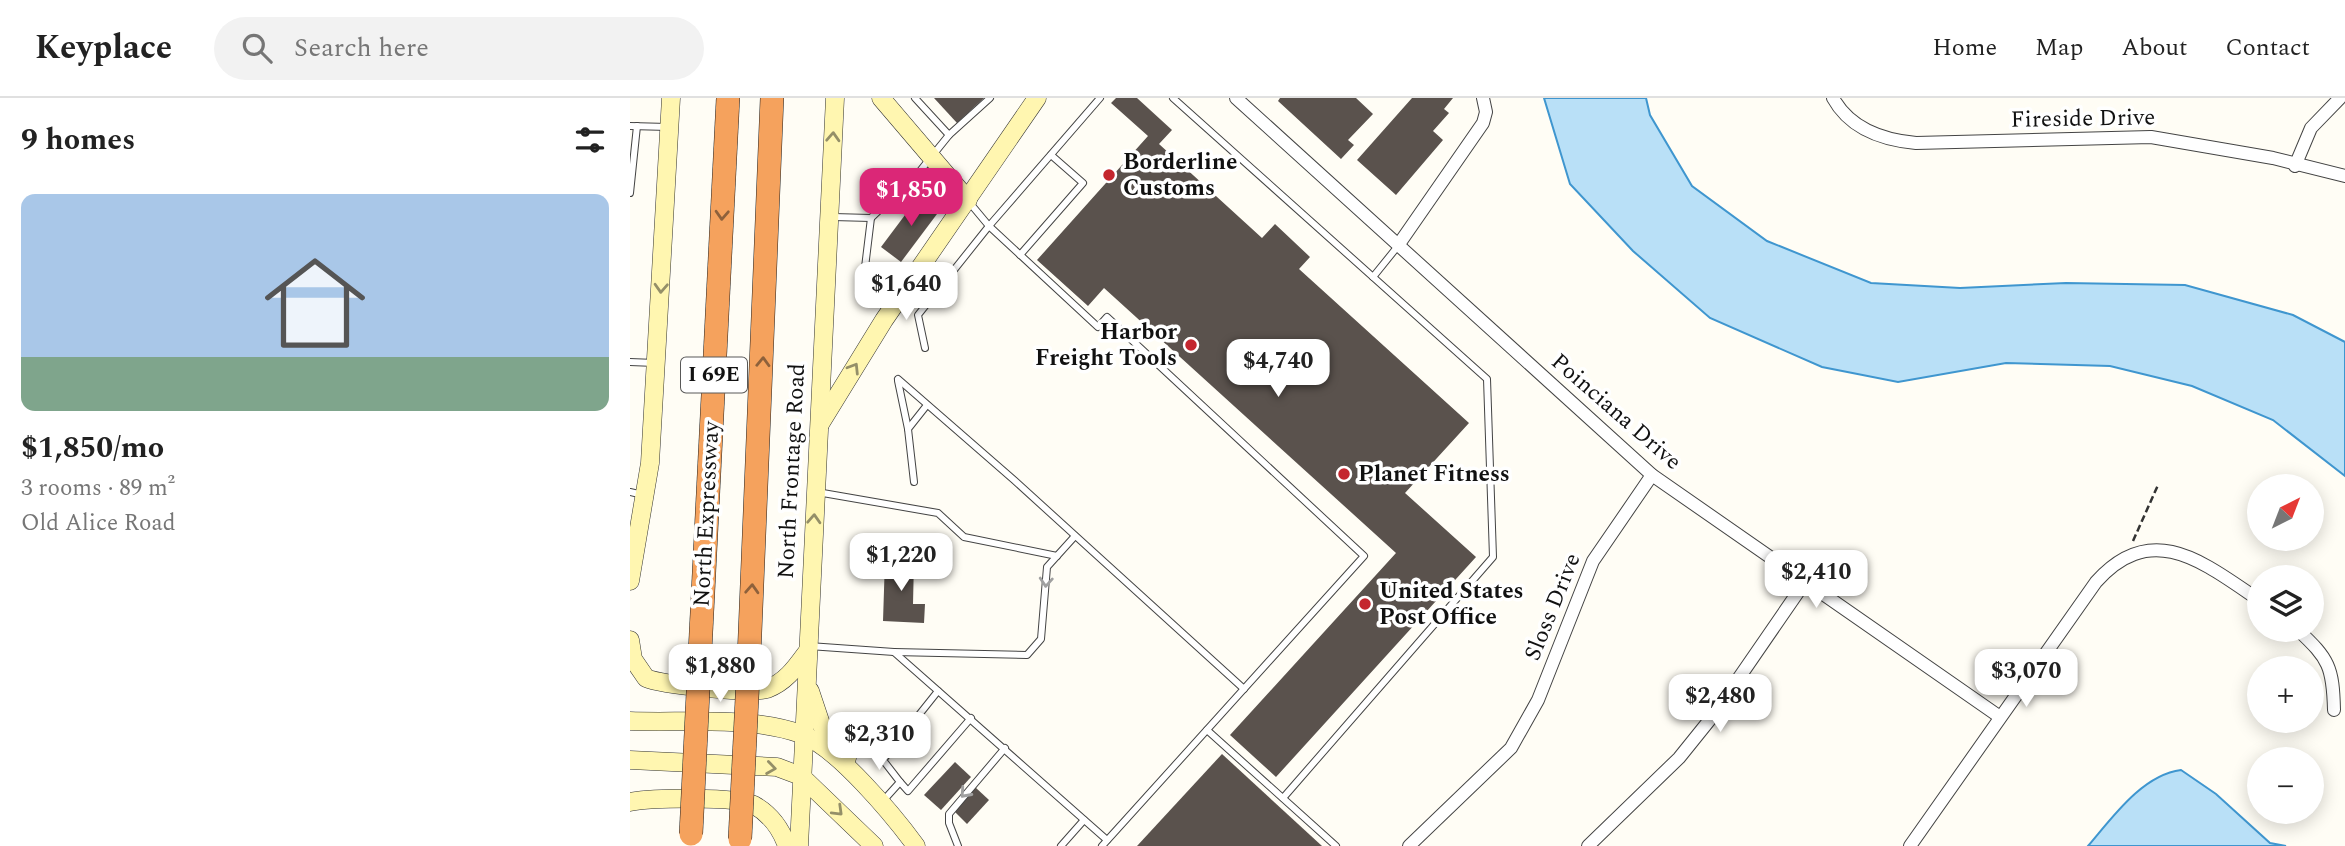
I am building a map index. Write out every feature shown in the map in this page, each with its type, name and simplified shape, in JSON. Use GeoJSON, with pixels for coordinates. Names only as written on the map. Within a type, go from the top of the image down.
{"type":"FeatureCollection","features":[{"type":"Feature","properties":{"kind":"highway"},"geometry":{"type":"LineString","coordinates":[[719,98],[724,167]]}},
{"type":"Feature","properties":{"kind":"highway","name":"North Expressway"},"geometry":{"type":"LineString","coordinates":[[691,840],[728,98]]}},
{"type":"Feature","properties":{"kind":"highway","name":"I 69E"},"geometry":{"type":"LineString","coordinates":[[740,843],[763,372],[772,98]]}},
{"type":"Feature","properties":{"kind":"highway"},"geometry":{"type":"LineString","coordinates":[[768,188],[783,98]]}},
{"type":"Feature","properties":{"kind":"main road"},"geometry":{"type":"LineString","coordinates":[[631,570],[637,494],[657,363],[671,98]]}},
{"type":"Feature","properties":{"kind":"main road","name":"North Frontage Road"},"geometry":{"type":"LineString","coordinates":[[799,846],[835,98]]}},
{"type":"Feature","properties":{"kind":"main road"},"geometry":{"type":"LineString","coordinates":[[881,98],[968,200]]}},
{"type":"Feature","properties":{"kind":"main road"},"geometry":{"type":"LineString","coordinates":[[819,426],[884,320],[1037,98]]}},
{"type":"Feature","properties":{"kind":"main road"},"geometry":{"type":"LineString","coordinates":[[630,640],[633,659],[646,678],[684,686],[765,690],[791,674],[807,649]]}},
{"type":"Feature","properties":{"kind":"main road"},"geometry":{"type":"LineString","coordinates":[[808,683],[821,724],[916,846]]}},
{"type":"Feature","properties":{"kind":"main road"},"geometry":{"type":"LineString","coordinates":[[630,721],[768,725],[804,734],[838,760],[878,799]]}},
{"type":"Feature","properties":{"kind":"main road"},"geometry":{"type":"LineString","coordinates":[[630,760],[777,767],[801,776],[874,846]]}},
{"type":"Feature","properties":{"kind":"main road"},"geometry":{"type":"LineString","coordinates":[[630,802],[652,797],[751,803],[768,815],[783,833],[787,846]]}},
{"type":"Feature","properties":{"kind":"street","name":"Poinciana Drive"},"geometry":{"type":"LineString","coordinates":[[1236,98],[1652,475],[2000,717]]}},
{"type":"Feature","properties":{"kind":"street"},"geometry":{"type":"LineString","coordinates":[[1399,244],[1483,123],[1486,112],[1483,98]]}},
{"type":"Feature","properties":{"kind":"street","name":"Fireside Drive"},"geometry":{"type":"LineString","coordinates":[[1833,98],[1851,120],[1891,141],[1916,143],[2151,137],[2273,158],[2295,166],[2345,176]]}},
{"type":"Feature","properties":{"kind":"street"},"geometry":{"type":"LineString","coordinates":[[2295,166],[2311,128],[2340,98]]}},
{"type":"Feature","properties":{"kind":"street","name":"Sloss Drive"},"geometry":{"type":"LineString","coordinates":[[1409,846],[1511,748],[1538,701],[1592,561],[1652,475]]}},
{"type":"Feature","properties":{"kind":"street"},"geometry":{"type":"LineString","coordinates":[[1910,846],[2112,563],[2127,554],[2153,551],[2178,553],[2211,568],[2247,592]]}},
{"type":"Feature","properties":{"kind":"street"},"geometry":{"type":"LineString","coordinates":[[1588,846],[1679,758],[1712,717],[1805,582]]}},
{"type":"Feature","properties":{"kind":"street"},"geometry":{"type":"LineString","coordinates":[[2311,642],[2330,665],[2334,710]]}},
{"type":"Feature","properties":{"kind":"lane"},"geometry":{"type":"LineString","coordinates":[[915,98],[949,135]]}},
{"type":"Feature","properties":{"kind":"lane"},"geometry":{"type":"LineString","coordinates":[[862,292],[870,218],[920,171],[949,135],[990,98]]}},
{"type":"Feature","properties":{"kind":"lane"},"geometry":{"type":"LineString","coordinates":[[925,348],[918,315],[989,226],[1100,98]]}},
{"type":"Feature","properties":{"kind":"lane"},"geometry":{"type":"LineString","coordinates":[[1173,98],[1487,379],[1493,557],[1283,798]]}},
{"type":"Feature","properties":{"kind":"lane"},"geometry":{"type":"LineString","coordinates":[[630,193],[633,126],[670,127]]}},
{"type":"Feature","properties":{"kind":"lane"},"geometry":{"type":"LineString","coordinates":[[1020,256],[1083,183],[1051,155]]}},
{"type":"Feature","properties":{"kind":"lane"},"geometry":{"type":"LineString","coordinates":[[894,652],[1005,748],[1084,820],[1104,843],[1364,556],[1107,317],[1098,327],[989,226],[968,200]]}},
{"type":"Feature","properties":{"kind":"lane"},"geometry":{"type":"LineString","coordinates":[[829,217],[870,218]]}},
{"type":"Feature","properties":{"kind":"lane"},"geometry":{"type":"LineString","coordinates":[[1373,277],[1399,244]]}},
{"type":"Feature","properties":{"kind":"lane"},"geometry":{"type":"LineString","coordinates":[[630,362],[657,363]]}},
{"type":"Feature","properties":{"kind":"lane"},"geometry":{"type":"LineString","coordinates":[[914,482],[908,429],[898,380],[1244,689]]}},
{"type":"Feature","properties":{"kind":"lane"},"geometry":{"type":"LineString","coordinates":[[908,429],[927,405]]}},
{"type":"Feature","properties":{"kind":"lane"},"geometry":{"type":"LineString","coordinates":[[815,492],[938,513],[964,537],[1056,556]]}},
{"type":"Feature","properties":{"kind":"lane"},"geometry":{"type":"LineString","coordinates":[[807,649],[1027,655],[1041,639],[1047,567],[1075,536]]}},
{"type":"Feature","properties":{"kind":"lane"},"geometry":{"type":"LineString","coordinates":[[938,691],[883,760],[908,791],[971,718]]}},
{"type":"Feature","properties":{"kind":"lane"},"geometry":{"type":"LineString","coordinates":[[1207,730],[1336,846]]}},
{"type":"Feature","properties":{"kind":"lane"},"geometry":{"type":"LineString","coordinates":[[958,846],[949,823],[949,814],[1005,748]]}},
{"type":"Feature","properties":{"kind":"lane"},"geometry":{"type":"LineString","coordinates":[[878,799],[900,782]]}},
{"type":"Feature","properties":{"kind":"lane"},"geometry":{"type":"LineString","coordinates":[[1061,846],[1084,820]]}},
{"type":"Feature","properties":{"kind":"path"},"geometry":{"type":"LineString","coordinates":[[2127,554],[2158,485]]}},
{"type":"Feature","properties":{"kind":"water"},"geometry":{"type":"Polygon","coordinates":[[[1544,98],[1646,98],[1650,115],[1692,186],[1767,241],[1871,283],[1960,288],[2066,283],[2185,285],[2293,315],[2345,342],[2345,476],[2273,420],[2192,386],[2110,366],[2006,363],[1898,382],[1822,367],[1710,318],[1633,251],[1570,184],[1544,98]]]}},
{"type":"Feature","properties":{"kind":"water"},"geometry":{"type":"Polygon","coordinates":[[[2181,770],[2216,794],[2270,843],[2286,846],[2088,846],[2129,799],[2153,780],[2181,770]]]}},
{"type":"Feature","properties":{"kind":"building"},"geometry":{"type":"Polygon","coordinates":[[[934,98],[984,98],[957,123],[934,98]]]}},
{"type":"Feature","properties":{"kind":"building"},"geometry":{"type":"Polygon","coordinates":[[[1116,98],[1137,98],[1172,130],[1159,144],[1262,238],[1275,224],[1310,257],[1299,269],[1469,423],[1405,493],[1476,557],[1276,777],[1230,735],[1396,553],[1104,288],[1088,306],[1037,260],[1148,136],[1111,103],[1116,98]]]}},
{"type":"Feature","properties":{"kind":"building"},"geometry":{"type":"Polygon","coordinates":[[[1280,98],[1356,98],[1373,114],[1348,140],[1354,145],[1341,159],[1278,101],[1280,98]]]}},
{"type":"Feature","properties":{"kind":"building"},"geometry":{"type":"Polygon","coordinates":[[[1412,98],[1453,98],[1444,109],[1449,113],[1433,131],[1443,140],[1396,195],[1357,160],[1412,98]]]}},
{"type":"Feature","properties":{"kind":"building"},"geometry":{"type":"Polygon","coordinates":[[[920,195],[940,210],[901,262],[881,247],[920,195]]]}},
{"type":"Feature","properties":{"kind":"building"},"geometry":{"type":"Polygon","coordinates":[[[885,559],[914,560],[913,604],[925,604],[924,623],[883,621],[885,559]]]}},
{"type":"Feature","properties":{"kind":"building"},"geometry":{"type":"Polygon","coordinates":[[[1222,754],[1322,846],[1137,846],[1222,754]]]}},
{"type":"Feature","properties":{"kind":"building"},"geometry":{"type":"Polygon","coordinates":[[[955,762],[971,777],[941,810],[924,795],[955,762]]]}},
{"type":"Feature","properties":{"kind":"building"},"geometry":{"type":"Polygon","coordinates":[[[975,787],[989,800],[967,824],[954,811],[975,787]]]}},
{"type":"Feature","properties":{"kind":"place","name":"Borderline Customs"},"geometry":{"type":"Point","coordinates":[1109,175]}},
{"type":"Feature","properties":{"kind":"place","name":"Harbor Freight Tools"},"geometry":{"type":"Point","coordinates":[1191,345]}},
{"type":"Feature","properties":{"kind":"place","name":"Planet Fitness"},"geometry":{"type":"Point","coordinates":[1344,474]}},
{"type":"Feature","properties":{"kind":"place","name":"United States Post Office"},"geometry":{"type":"Point","coordinates":[1365,604]}}]}
